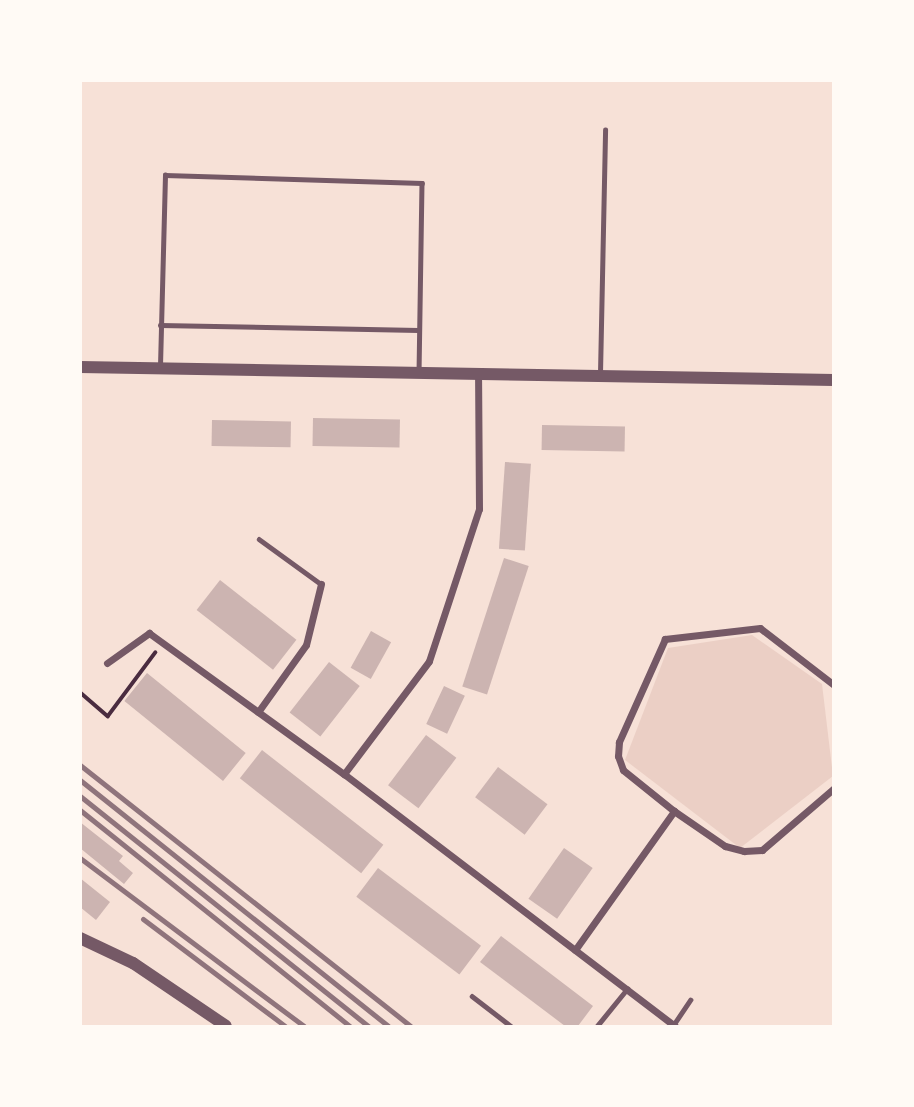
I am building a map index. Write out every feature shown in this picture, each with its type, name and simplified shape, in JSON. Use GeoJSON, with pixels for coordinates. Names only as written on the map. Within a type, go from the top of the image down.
{"type":"FeatureCollection","features":[{"type":"Feature","properties":{"kind":"street"},"geometry":{"type":"LineString","coordinates":[[80,367],[478,376],[834,380]]}},
{"type":"Feature","properties":{"kind":"street"},"geometry":{"type":"LineString","coordinates":[[344,774],[429,661],[480,509],[478,376]]}},
{"type":"Feature","properties":{"kind":"street"},"geometry":{"type":"LineString","coordinates":[[258,712],[306,645],[321,584]]}},
{"type":"Feature","properties":{"kind":"street"},"geometry":{"type":"LineString","coordinates":[[834,685],[760,628],[665,639],[619,742],[618,756],[623,770],[674,811],[725,846],[762,850],[834,788]]}},
{"type":"Feature","properties":{"kind":"street"},"geometry":{"type":"LineString","coordinates":[[107,663],[149,633],[344,774],[674,1026]]}},
{"type":"Feature","properties":{"kind":"street"},"geometry":{"type":"LineString","coordinates":[[575,950],[674,811]]}},
{"type":"Feature","properties":{"kind":"street"},"geometry":{"type":"LineString","coordinates":[[80,938],[133,962],[226,1027]]}},
{"type":"Feature","properties":{"kind":"lane"},"geometry":{"type":"LineString","coordinates":[[600,377],[605,130]]}},
{"type":"Feature","properties":{"kind":"lane"},"geometry":{"type":"LineString","coordinates":[[160,368],[165,175],[422,183],[419,374]]}},
{"type":"Feature","properties":{"kind":"lane"},"geometry":{"type":"LineString","coordinates":[[160,325],[419,330]]}},
{"type":"Feature","properties":{"kind":"lane"},"geometry":{"type":"LineString","coordinates":[[259,539],[321,584]]}},
{"type":"Feature","properties":{"kind":"lane"},"geometry":{"type":"LineString","coordinates":[[597,1027],[627,989]]}},
{"type":"Feature","properties":{"kind":"lane"},"geometry":{"type":"LineString","coordinates":[[472,996],[512,1027]]}},
{"type":"Feature","properties":{"kind":"lane"},"geometry":{"type":"LineString","coordinates":[[674,1026],[690,1000]]}},
{"type":"Feature","properties":{"kind":"path"},"geometry":{"type":"LineString","coordinates":[[80,692],[108,716],[162,642]]}},
{"type":"Feature","properties":{"kind":"shaded area"},"geometry":{"type":"Polygon","coordinates":[[[752,635],[822,684],[833,776],[740,848],[625,760],[668,648],[752,635]]]}},
{"type":"Feature","properties":{"kind":"building"},"geometry":{"type":"Polygon","coordinates":[[[313,418],[400,420],[399,448],[313,446],[313,418]]]}},
{"type":"Feature","properties":{"kind":"building"},"geometry":{"type":"Polygon","coordinates":[[[212,420],[291,421],[291,447],[212,446],[212,420]]]}},
{"type":"Feature","properties":{"kind":"building"},"geometry":{"type":"Polygon","coordinates":[[[542,425],[625,426],[625,451],[542,450],[542,425]]]}},
{"type":"Feature","properties":{"kind":"building"},"geometry":{"type":"Polygon","coordinates":[[[505,462],[531,464],[525,551],[499,549],[505,462]]]}},
{"type":"Feature","properties":{"kind":"building"},"geometry":{"type":"Polygon","coordinates":[[[504,558],[529,566],[487,694],[462,686],[504,558]]]}},
{"type":"Feature","properties":{"kind":"building"},"geometry":{"type":"Polygon","coordinates":[[[220,580],[296,640],[273,670],[197,610],[220,580]]]}},
{"type":"Feature","properties":{"kind":"building"},"geometry":{"type":"Polygon","coordinates":[[[371,631],[391,642],[371,679],[351,668],[371,631]]]}},
{"type":"Feature","properties":{"kind":"building"},"geometry":{"type":"Polygon","coordinates":[[[329,662],[360,686],[320,736],[290,712],[329,662]]]}},
{"type":"Feature","properties":{"kind":"building"},"geometry":{"type":"Polygon","coordinates":[[[147,673],[246,753],[223,781],[124,701],[147,673]]]}},
{"type":"Feature","properties":{"kind":"building"},"geometry":{"type":"Polygon","coordinates":[[[444,686],[465,696],[447,734],[426,724],[444,686]]]}},
{"type":"Feature","properties":{"kind":"building"},"geometry":{"type":"Polygon","coordinates":[[[426,735],[456,758],[418,808],[388,785],[426,735]]]}},
{"type":"Feature","properties":{"kind":"building"},"geometry":{"type":"Polygon","coordinates":[[[262,750],[383,845],[361,873],[240,778],[262,750]]]}},
{"type":"Feature","properties":{"kind":"building"},"geometry":{"type":"Polygon","coordinates":[[[498,767],[548,804],[525,835],[475,797],[498,767]]]}},
{"type":"Feature","properties":{"kind":"building"},"geometry":{"type":"Polygon","coordinates":[[[80,822],[123,856],[119,861],[133,873],[124,884],[80,848],[80,822]]]}},
{"type":"Feature","properties":{"kind":"building"},"geometry":{"type":"Polygon","coordinates":[[[564,848],[593,868],[557,919],[528,899],[564,848]]]}},
{"type":"Feature","properties":{"kind":"building"},"geometry":{"type":"Polygon","coordinates":[[[378,868],[481,946],[459,974],[356,897],[378,868]]]}},
{"type":"Feature","properties":{"kind":"building"},"geometry":{"type":"Polygon","coordinates":[[[80,878],[110,902],[96,920],[80,907],[80,878]]]}},
{"type":"Feature","properties":{"kind":"building"},"geometry":{"type":"Polygon","coordinates":[[[501,936],[593,1006],[578,1026],[565,1026],[480,962],[501,936]]]}},
{"type":"Feature","properties":{"kind":"railway"},"geometry":{"type":"LineString","coordinates":[[80,765],[410,1026]]}},
{"type":"Feature","properties":{"kind":"railway"},"geometry":{"type":"LineString","coordinates":[[80,780],[388,1026]]}},
{"type":"Feature","properties":{"kind":"railway"},"geometry":{"type":"LineString","coordinates":[[80,796],[368,1026]]}},
{"type":"Feature","properties":{"kind":"railway"},"geometry":{"type":"LineString","coordinates":[[80,810],[350,1026]]}},
{"type":"Feature","properties":{"kind":"railway"},"geometry":{"type":"LineString","coordinates":[[80,858],[304,1026]]}},
{"type":"Feature","properties":{"kind":"railway"},"geometry":{"type":"LineString","coordinates":[[143,919],[285,1026]]}}]}
